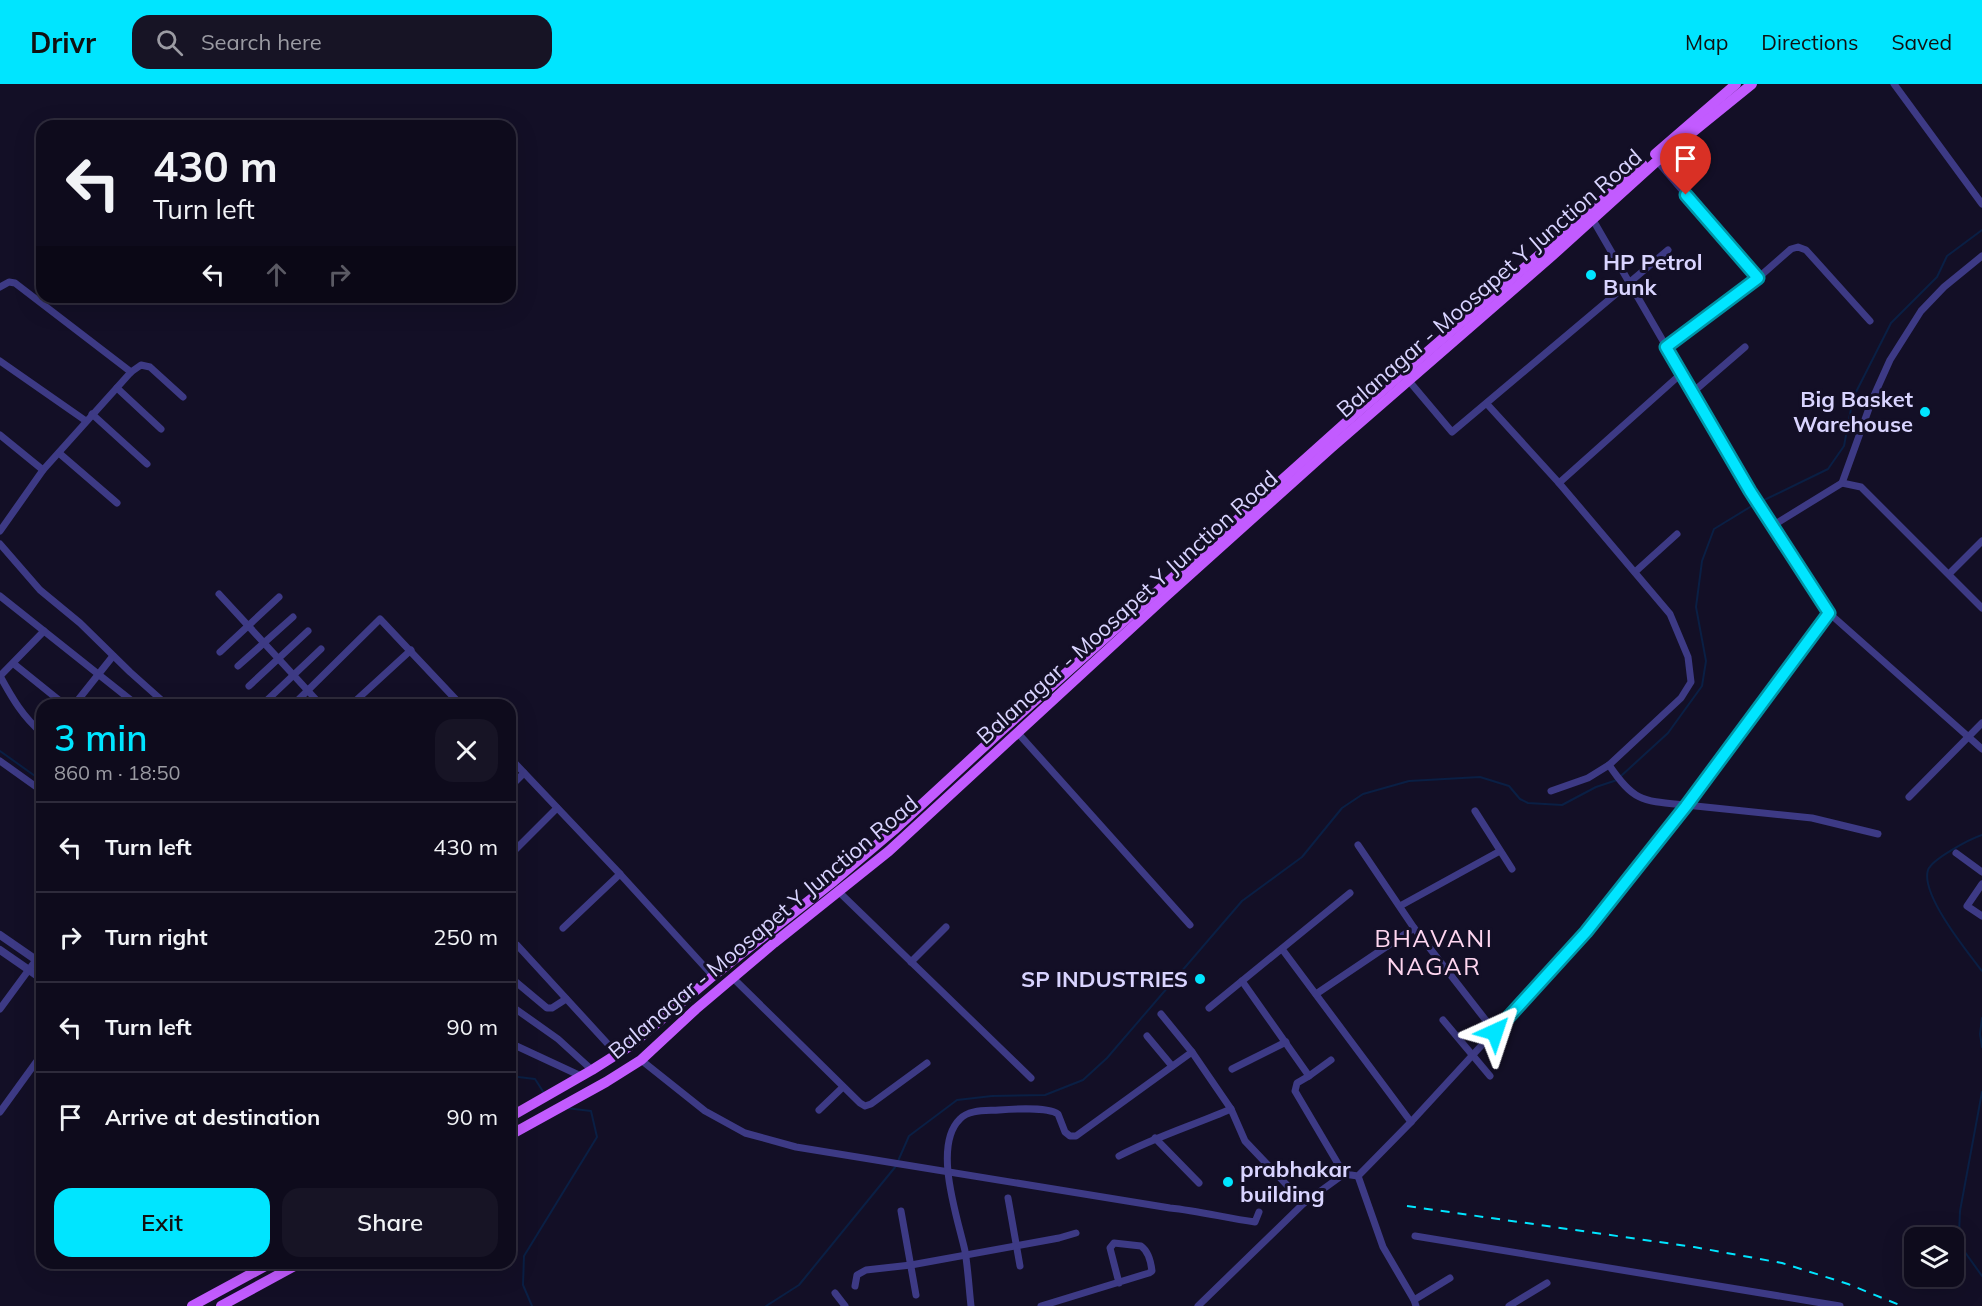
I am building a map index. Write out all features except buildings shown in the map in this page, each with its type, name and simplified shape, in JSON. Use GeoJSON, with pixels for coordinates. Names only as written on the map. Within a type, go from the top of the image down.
{"type":"FeatureCollection","features":[{"type":"Feature","properties":{"kind":"main road"},"geometry":{"type":"LineString","coordinates":[[516,1113],[617,1054],[894,830],[1352,417],[1736,84]]}},
{"type":"Feature","properties":{"kind":"main road","name":"Balanagar - Moosapet Y Junction Road"},"geometry":{"type":"LineString","coordinates":[[516,1131],[641,1060],[733,978],[889,851],[1165,597],[1657,162],[1752,84]]}},
{"type":"Feature","properties":{"kind":"main road"},"geometry":{"type":"LineString","coordinates":[[668,1015],[677,1026]]}},
{"type":"Feature","properties":{"kind":"main road"},"geometry":{"type":"LineString","coordinates":[[192,1306],[261,1269]]}},
{"type":"Feature","properties":{"kind":"main road"},"geometry":{"type":"LineString","coordinates":[[221,1306],[289,1269]]}},
{"type":"Feature","properties":{"kind":"street"},"geometry":{"type":"LineString","coordinates":[[1894,84],[1982,204]]}},
{"type":"Feature","properties":{"kind":"street"},"geometry":{"type":"LineString","coordinates":[[1657,162],[1758,278]]}},
{"type":"Feature","properties":{"kind":"street"},"geometry":{"type":"LineString","coordinates":[[1593,220],[1750,491],[1829,613],[1982,749]]}},
{"type":"Feature","properties":{"kind":"street"},"geometry":{"type":"LineString","coordinates":[[1666,347],[1758,278],[1791,249],[1798,247],[1806,250],[1870,321]]}},
{"type":"Feature","properties":{"kind":"street"},"geometry":{"type":"LineString","coordinates":[[1409,381],[1452,432],[1668,250]]}},
{"type":"Feature","properties":{"kind":"street"},"geometry":{"type":"LineString","coordinates":[[1772,526],[1842,483],[1872,400],[1890,360],[1921,311],[1944,287],[1982,256]]}},
{"type":"Feature","properties":{"kind":"street"},"geometry":{"type":"LineString","coordinates":[[0,287],[9,282],[15,284],[36,300]]}},
{"type":"Feature","properties":{"kind":"street"},"geometry":{"type":"LineString","coordinates":[[40,303],[132,372]]}},
{"type":"Feature","properties":{"kind":"street"},"geometry":{"type":"LineString","coordinates":[[1693,392],[1745,347]]}},
{"type":"Feature","properties":{"kind":"street"},"geometry":{"type":"LineString","coordinates":[[0,361],[86,421]]}},
{"type":"Feature","properties":{"kind":"street"},"geometry":{"type":"LineString","coordinates":[[0,531],[43,471],[92,414],[141,365],[150,367],[183,397]]}},
{"type":"Feature","properties":{"kind":"street"},"geometry":{"type":"LineString","coordinates":[[1559,483],[1682,373]]}},
{"type":"Feature","properties":{"kind":"street"},"geometry":{"type":"LineString","coordinates":[[117,388],[161,429]]}},
{"type":"Feature","properties":{"kind":"street"},"geometry":{"type":"LineString","coordinates":[[1487,404],[1559,483],[1670,614],[1688,657],[1691,682],[1681,698],[1609,765],[1588,778],[1551,791]]}},
{"type":"Feature","properties":{"kind":"street"},"geometry":{"type":"LineString","coordinates":[[92,414],[147,464]]}},
{"type":"Feature","properties":{"kind":"street"},"geometry":{"type":"LineString","coordinates":[[0,435],[43,471]]}},
{"type":"Feature","properties":{"kind":"street"},"geometry":{"type":"LineString","coordinates":[[59,453],[117,503]]}},
{"type":"Feature","properties":{"kind":"street"},"geometry":{"type":"LineString","coordinates":[[1842,483],[1862,487],[1982,608]]}},
{"type":"Feature","properties":{"kind":"street"},"geometry":{"type":"LineString","coordinates":[[1635,572],[1677,534]]}},
{"type":"Feature","properties":{"kind":"street"},"geometry":{"type":"LineString","coordinates":[[1949,574],[1982,541]]}},
{"type":"Feature","properties":{"kind":"street"},"geometry":{"type":"LineString","coordinates":[[0,544],[40,590],[80,623],[160,699]]}},
{"type":"Feature","properties":{"kind":"street"},"geometry":{"type":"LineString","coordinates":[[219,594],[315,699]]}},
{"type":"Feature","properties":{"kind":"street"},"geometry":{"type":"LineString","coordinates":[[0,596],[129,699]]}},
{"type":"Feature","properties":{"kind":"street"},"geometry":{"type":"LineString","coordinates":[[220,652],[279,597]]}},
{"type":"Feature","properties":{"kind":"street"},"geometry":{"type":"LineString","coordinates":[[1358,1176],[1411,1122],[1586,932],[1686,806],[1829,613]]}},
{"type":"Feature","properties":{"kind":"street"},"geometry":{"type":"LineString","coordinates":[[238,666],[293,617]]}},
{"type":"Feature","properties":{"kind":"street"},"geometry":{"type":"LineString","coordinates":[[299,699],[380,619],[456,699]]}},
{"type":"Feature","properties":{"kind":"street"},"geometry":{"type":"LineString","coordinates":[[36,728],[20,711],[0,676],[44,631]]}},
{"type":"Feature","properties":{"kind":"street"},"geometry":{"type":"LineString","coordinates":[[249,686],[308,631]]}},
{"type":"Feature","properties":{"kind":"street"},"geometry":{"type":"LineString","coordinates":[[268,699],[321,649]]}},
{"type":"Feature","properties":{"kind":"street"},"geometry":{"type":"LineString","coordinates":[[358,699],[411,650]]}},
{"type":"Feature","properties":{"kind":"street"},"geometry":{"type":"LineString","coordinates":[[79,699],[113,656]]}},
{"type":"Feature","properties":{"kind":"street"},"geometry":{"type":"LineString","coordinates":[[14,664],[58,699]]}},
{"type":"Feature","properties":{"kind":"street"},"geometry":{"type":"LineString","coordinates":[[1909,797],[1982,723]]}},
{"type":"Feature","properties":{"kind":"street"},"geometry":{"type":"LineString","coordinates":[[1017,732],[1190,925]]}},
{"type":"Feature","properties":{"kind":"street"},"geometry":{"type":"LineString","coordinates":[[0,761],[36,787]]}},
{"type":"Feature","properties":{"kind":"street"},"geometry":{"type":"LineString","coordinates":[[516,765],[713,976]]}},
{"type":"Feature","properties":{"kind":"street"},"geometry":{"type":"LineString","coordinates":[[1609,765],[1626,789],[1647,801],[1812,818],[1878,834]]}},
{"type":"Feature","properties":{"kind":"street"},"geometry":{"type":"LineString","coordinates":[[516,781],[524,774]]}},
{"type":"Feature","properties":{"kind":"street"},"geometry":{"type":"LineString","coordinates":[[516,849],[557,808]]}},
{"type":"Feature","properties":{"kind":"street"},"geometry":{"type":"LineString","coordinates":[[1475,811],[1512,869]]}},
{"type":"Feature","properties":{"kind":"street"},"geometry":{"type":"LineString","coordinates":[[1358,845],[1414,928],[1495,1032]]}},
{"type":"Feature","properties":{"kind":"street"},"geometry":{"type":"LineString","coordinates":[[1400,906],[1500,851]]}},
{"type":"Feature","properties":{"kind":"street"},"geometry":{"type":"LineString","coordinates":[[1956,853],[1982,872]]}},
{"type":"Feature","properties":{"kind":"street"},"geometry":{"type":"LineString","coordinates":[[563,928],[620,874]]}},
{"type":"Feature","properties":{"kind":"street"},"geometry":{"type":"LineString","coordinates":[[1982,884],[1966,906],[1982,916]]}},
{"type":"Feature","properties":{"kind":"street"},"geometry":{"type":"LineString","coordinates":[[838,891],[1031,1078]]}},
{"type":"Feature","properties":{"kind":"street"},"geometry":{"type":"LineString","coordinates":[[1209,1008],[1350,893]]}},
{"type":"Feature","properties":{"kind":"street"},"geometry":{"type":"LineString","coordinates":[[911,963],[946,927]]}},
{"type":"Feature","properties":{"kind":"street"},"geometry":{"type":"LineString","coordinates":[[1316,994],[1414,928]]}},
{"type":"Feature","properties":{"kind":"street"},"geometry":{"type":"LineString","coordinates":[[0,935],[36,960]]}},
{"type":"Feature","properties":{"kind":"street"},"geometry":{"type":"LineString","coordinates":[[516,946],[617,1054]]}},
{"type":"Feature","properties":{"kind":"street"},"geometry":{"type":"LineString","coordinates":[[1282,948],[1411,1122]]}},
{"type":"Feature","properties":{"kind":"street"},"geometry":{"type":"LineString","coordinates":[[0,950],[36,975]]}},
{"type":"Feature","properties":{"kind":"street"},"geometry":{"type":"LineString","coordinates":[[0,1009],[28,970],[36,964]]}},
{"type":"Feature","properties":{"kind":"street"},"geometry":{"type":"LineString","coordinates":[[733,978],[865,1106],[927,1063]]}},
{"type":"Feature","properties":{"kind":"street"},"geometry":{"type":"LineString","coordinates":[[1242,981],[1309,1076]]}},
{"type":"Feature","properties":{"kind":"street"},"geometry":{"type":"LineString","coordinates":[[516,982],[547,1008],[552,1008],[566,999]]}},
{"type":"Feature","properties":{"kind":"street"},"geometry":{"type":"LineString","coordinates":[[516,1009],[552,1034],[592,1070]]}},
{"type":"Feature","properties":{"kind":"street"},"geometry":{"type":"LineString","coordinates":[[1161,1014],[1192,1052],[1231,1108],[1245,1141],[1304,1203]]}},
{"type":"Feature","properties":{"kind":"street"},"geometry":{"type":"LineString","coordinates":[[1443,1020],[1490,1076]]}},
{"type":"Feature","properties":{"kind":"street"},"geometry":{"type":"LineString","coordinates":[[1147,1036],[1172,1066]]}},
{"type":"Feature","properties":{"kind":"street"},"geometry":{"type":"LineString","coordinates":[[1232,1069],[1286,1042]]}},
{"type":"Feature","properties":{"kind":"street"},"geometry":{"type":"LineString","coordinates":[[516,1046],[577,1078]]}},
{"type":"Feature","properties":{"kind":"street"},"geometry":{"type":"LineString","coordinates":[[971,1306],[965,1254],[947,1172],[948,1151],[953,1131],[960,1119],[972,1112],[1054,1111],[1061,1119],[1065,1132],[1070,1136],[1076,1136],[1192,1052]]}},
{"type":"Feature","properties":{"kind":"street"},"geometry":{"type":"LineString","coordinates":[[641,1060],[705,1111],[745,1133],[796,1147],[1170,1208],[1197,1210],[1207,1215],[1256,1222],[1259,1212]]}},
{"type":"Feature","properties":{"kind":"street"},"geometry":{"type":"LineString","coordinates":[[1331,1060],[1297,1083],[1296,1091],[1344,1174]]}},
{"type":"Feature","properties":{"kind":"street"},"geometry":{"type":"LineString","coordinates":[[0,1112],[36,1063]]}},
{"type":"Feature","properties":{"kind":"street"},"geometry":{"type":"LineString","coordinates":[[819,1110],[843,1087]]}},
{"type":"Feature","properties":{"kind":"street"},"geometry":{"type":"LineString","coordinates":[[1119,1156],[1155,1138],[1231,1108]]}},
{"type":"Feature","properties":{"kind":"street"},"geometry":{"type":"LineString","coordinates":[[1155,1138],[1199,1183]]}},
{"type":"Feature","properties":{"kind":"street"},"geometry":{"type":"LineString","coordinates":[[1198,1306],[1304,1203],[1344,1174],[1358,1176]]}},
{"type":"Feature","properties":{"kind":"street"},"geometry":{"type":"LineString","coordinates":[[1358,1176],[1383,1247],[1415,1303],[1450,1278]]}},
{"type":"Feature","properties":{"kind":"street"},"geometry":{"type":"LineString","coordinates":[[1008,1198],[1020,1266]]}},
{"type":"Feature","properties":{"kind":"street"},"geometry":{"type":"LineString","coordinates":[[901,1211],[916,1295]]}},
{"type":"Feature","properties":{"kind":"street"},"geometry":{"type":"LineString","coordinates":[[855,1286],[857,1275],[866,1270],[911,1265],[1076,1233]]}},
{"type":"Feature","properties":{"kind":"street"},"geometry":{"type":"LineString","coordinates":[[1415,1236],[1840,1306]]}},
{"type":"Feature","properties":{"kind":"street"},"geometry":{"type":"LineString","coordinates":[[1041,1306],[1119,1283],[1149,1273],[1152,1270],[1146,1251],[1141,1246],[1114,1243],[1111,1245],[1119,1283]]}},
{"type":"Feature","properties":{"kind":"street"},"geometry":{"type":"LineString","coordinates":[[1509,1306],[1547,1283]]}},
{"type":"Feature","properties":{"kind":"street"},"geometry":{"type":"LineString","coordinates":[[836,1293],[845,1306]]}},
{"type":"Feature","properties":{"kind":"waterway"},"geometry":{"type":"LineString","coordinates":[[1760,502],[1828,469],[1844,446],[1853,398],[1891,323],[1937,277],[1947,256],[1982,230]]}},
{"type":"Feature","properties":{"kind":"waterway"},"geometry":{"type":"LineString","coordinates":[[1621,776],[1668,733],[1702,686],[1706,661],[1696,607],[1702,561],[1714,529],[1755,504]]}},
{"type":"Feature","properties":{"kind":"waterway"},"geometry":{"type":"LineString","coordinates":[[0,751],[36,777]]}},
{"type":"Feature","properties":{"kind":"waterway"},"geometry":{"type":"LineString","coordinates":[[898,1161],[909,1136],[957,1100],[992,1096],[1045,1095],[1083,1080],[1107,1058],[1242,901],[1302,857],[1342,808],[1363,794],[1409,781],[1480,777],[1509,786],[1520,799],[1528,803],[1562,805],[1596,787],[1617,780]]}},
{"type":"Feature","properties":{"kind":"waterway"},"geometry":{"type":"LineString","coordinates":[[1982,835],[1936,860],[1928,870],[1927,880],[1931,893],[1947,923],[1982,971]]}},
{"type":"Feature","properties":{"kind":"waterway"},"geometry":{"type":"LineString","coordinates":[[1982,1018],[1980,1034],[1982,1047]]}},
{"type":"Feature","properties":{"kind":"waterway"},"geometry":{"type":"LineString","coordinates":[[516,1077],[535,1079],[544,1093]]}},
{"type":"Feature","properties":{"kind":"waterway"},"geometry":{"type":"LineString","coordinates":[[1982,1092],[1960,1211],[1959,1233],[1962,1248],[1982,1276]]}},
{"type":"Feature","properties":{"kind":"waterway"},"geometry":{"type":"LineString","coordinates":[[532,1306],[523,1285],[524,1256],[597,1137],[591,1111],[566,1108]]}},
{"type":"Feature","properties":{"kind":"waterway"},"geometry":{"type":"LineString","coordinates":[[766,1306],[799,1285],[896,1166]]}},
{"type":"Feature","properties":{"kind":"railway"},"geometry":{"type":"LineString","coordinates":[[1407,1206],[1694,1247],[1782,1263],[1848,1284],[1902,1306]]}},
{"type":"Feature","properties":{"kind":"place","name":"HP Petrol Bunk"},"geometry":{"type":"Point","coordinates":[1591,275]}},
{"type":"Feature","properties":{"kind":"place","name":"Big Basket Warehouse"},"geometry":{"type":"Point","coordinates":[1925,412]}},
{"type":"Feature","properties":{"kind":"place","name":"SP INDUSTRIES"},"geometry":{"type":"Point","coordinates":[1200,979]}},
{"type":"Feature","properties":{"kind":"place","name":"prabhakar building"},"geometry":{"type":"Point","coordinates":[1228,1182]}},
{"type":"Feature","properties":{"kind":"district","name":"BHAVANI NAGAR"},"geometry":{"type":"Point","coordinates":[1434,952]}},
{"type":"Feature","properties":{"kind":"route"},"geometry":{"type":"LineString","coordinates":[[1495,1032],[1586,932],[1686,806],[1829,613],[1750,491],[1666,347],[1758,278],[1686,195]]}}]}
